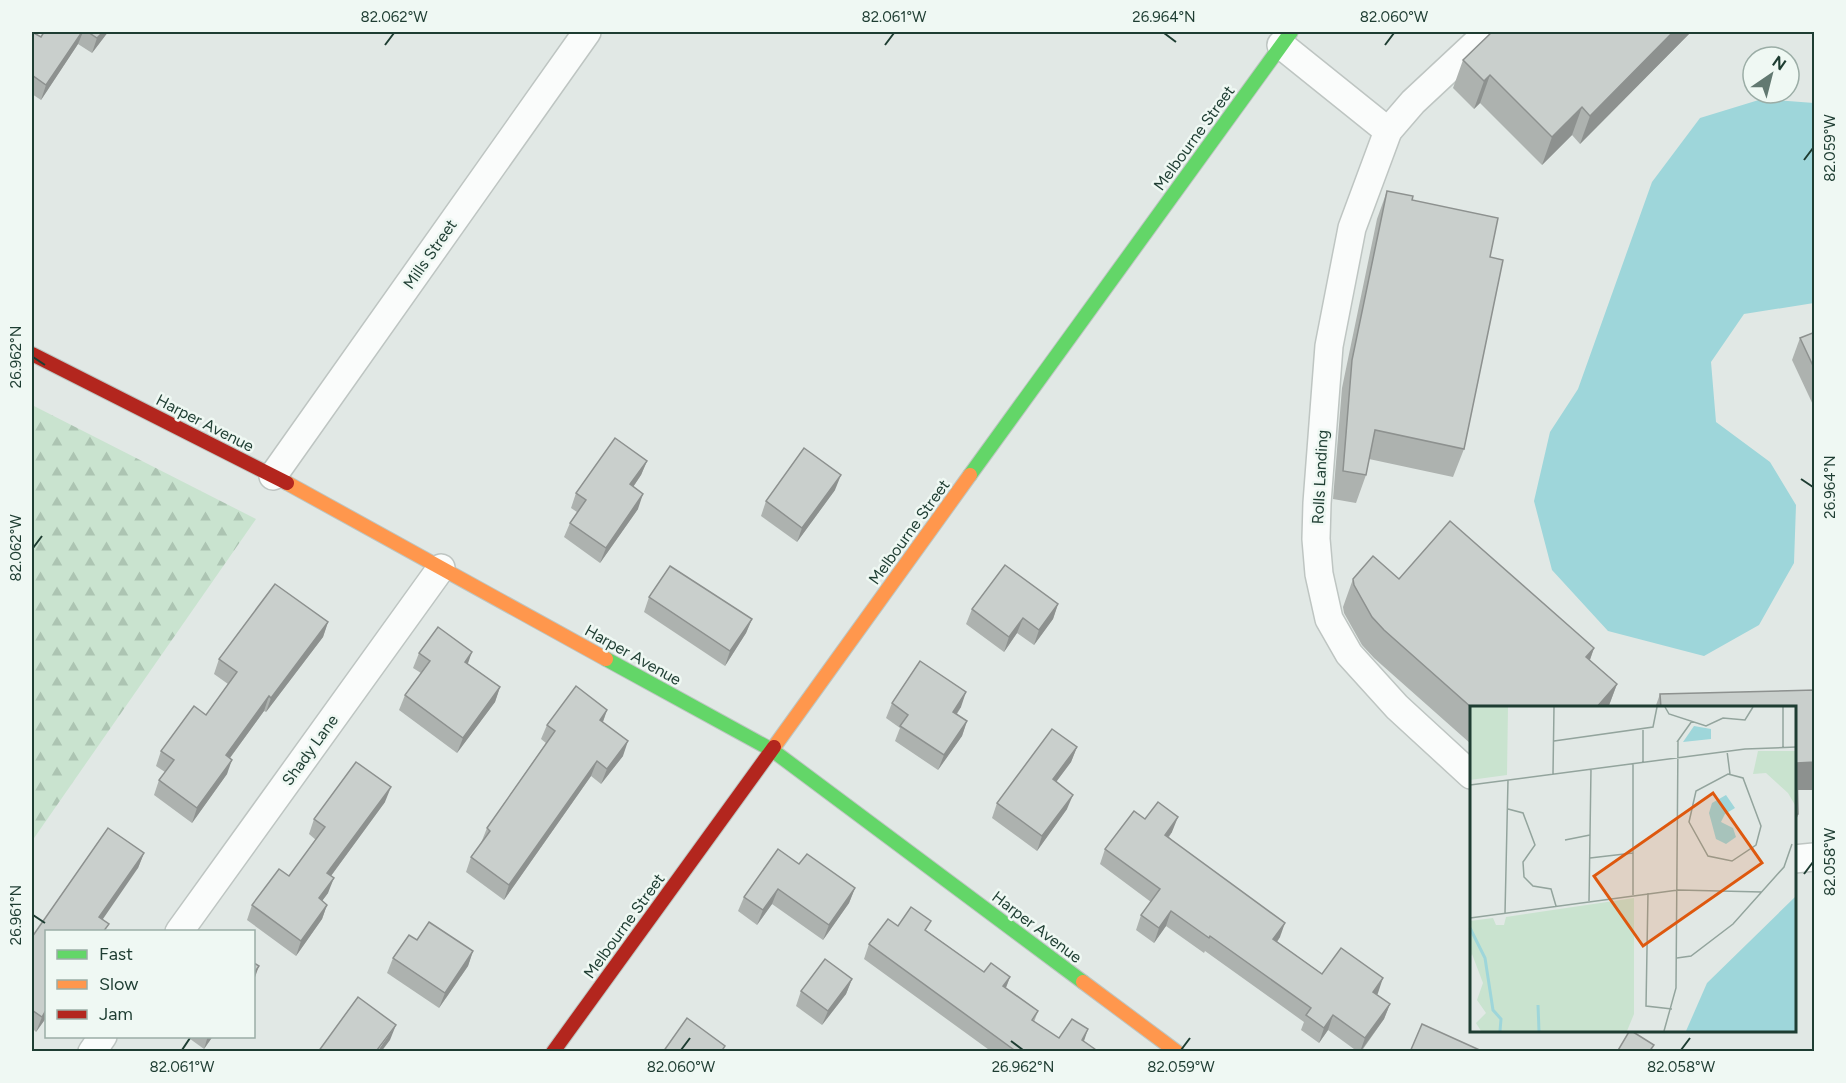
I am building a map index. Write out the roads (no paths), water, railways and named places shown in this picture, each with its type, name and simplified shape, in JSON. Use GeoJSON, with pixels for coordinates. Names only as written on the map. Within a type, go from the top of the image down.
{"type":"FeatureCollection","features":[{"type":"Feature","properties":{"kind":"street","name":"Rolls Landing"},"geometry":{"type":"LineString","coordinates":[[1470,774],[1397,707],[1349,654],[1329,619],[1319,574],[1317,503],[1329,346],[1352,228],[1388,131],[1413,102],[1488,32]]}},
{"type":"Feature","properties":{"kind":"street","name":"Mills Street"},"geometry":{"type":"LineString","coordinates":[[273,476],[579,34]]}},
{"type":"Feature","properties":{"kind":"street"},"geometry":{"type":"LineString","coordinates":[[1286,38],[1388,131]]}},
{"type":"Feature","properties":{"kind":"street","name":"Melbourne Street"},"geometry":{"type":"LineString","coordinates":[[554,1052],[1286,38]]}},
{"type":"Feature","properties":{"kind":"street","name":"Harper Avenue"},"geometry":{"type":"LineString","coordinates":[[32,354],[273,476],[771,750],[1177,1052]]}},
{"type":"Feature","properties":{"kind":"street","name":"Shady Lane"},"geometry":{"type":"LineString","coordinates":[[180,930],[441,568]]}},
{"type":"Feature","properties":{"kind":"street"},"geometry":{"type":"LineString","coordinates":[[1795,859],[1815,857]]}},
{"type":"Feature","properties":{"kind":"street"},"geometry":{"type":"LineString","coordinates":[[92,1052],[102,1038]]}},
{"type":"Feature","properties":{"kind":"water"},"geometry":{"type":"Polygon","coordinates":[[[1814,103],[1814,303],[1744,314],[1711,362],[1716,422],[1770,462],[1796,505],[1794,563],[1759,625],[1704,656],[1608,631],[1552,570],[1534,501],[1550,432],[1578,389],[1652,182],[1700,118],[1742,105],[1814,103]]]}}]}
